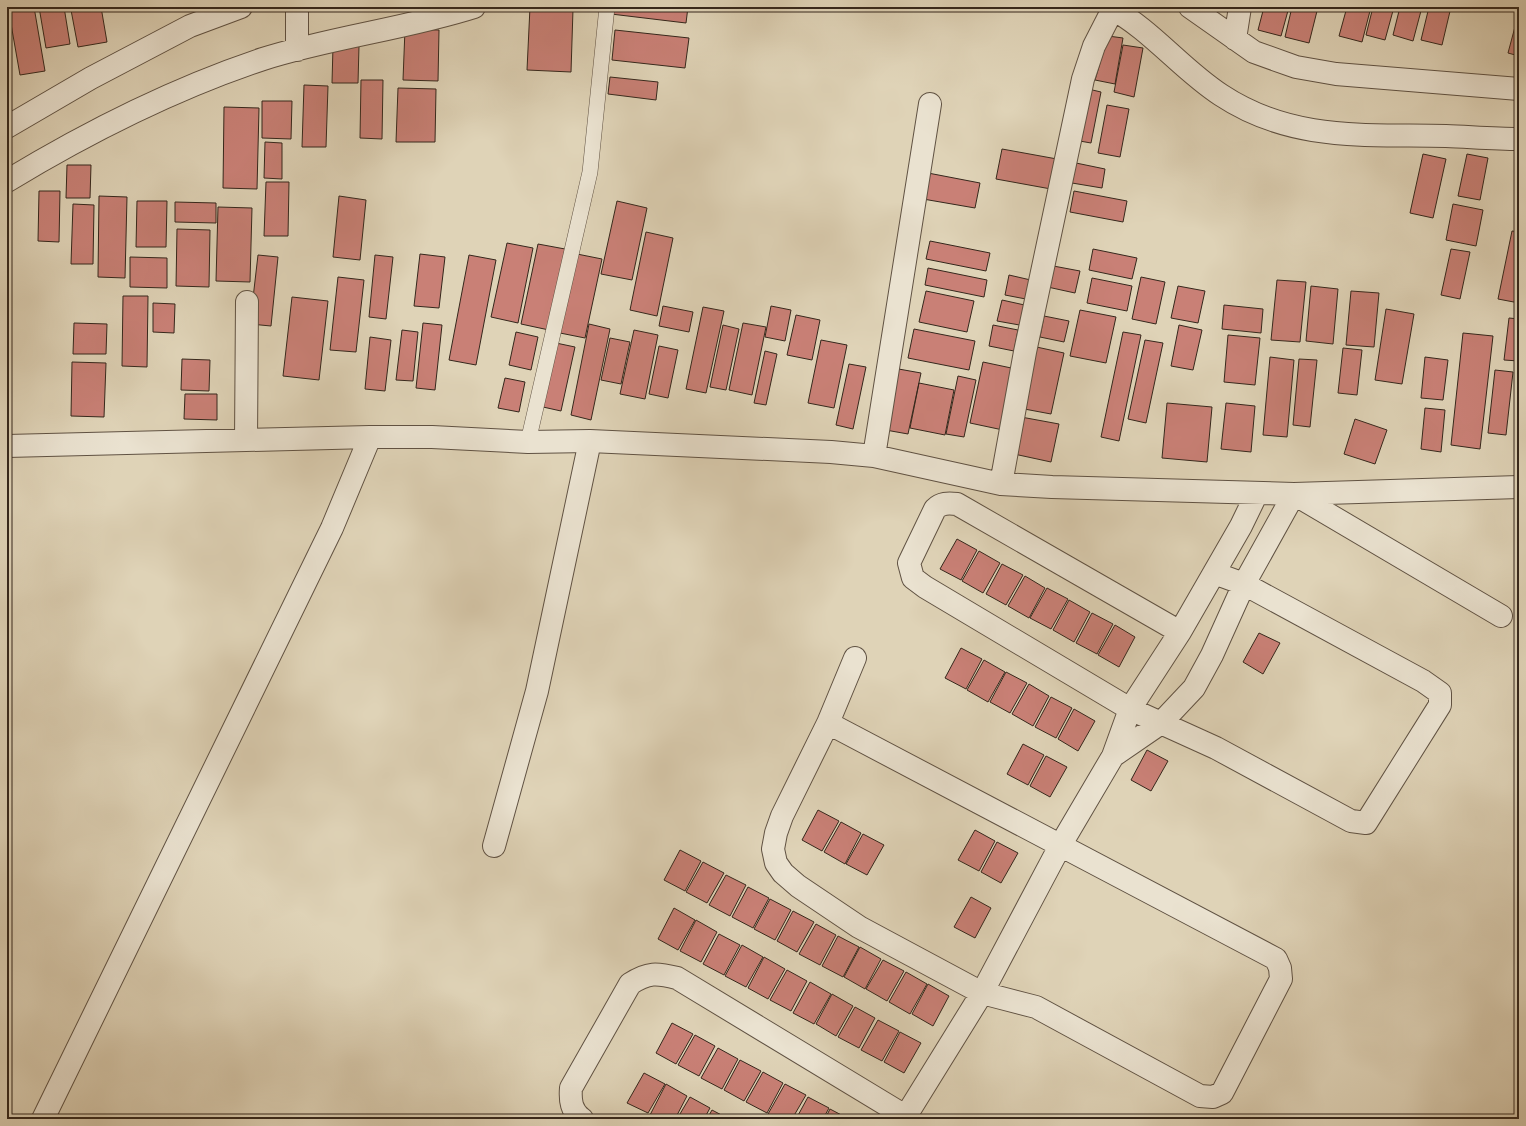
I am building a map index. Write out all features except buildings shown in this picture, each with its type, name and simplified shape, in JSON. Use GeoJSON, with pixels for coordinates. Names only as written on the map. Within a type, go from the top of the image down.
{"type":"FeatureCollection","features":[{"type":"Feature","properties":{"kind":"street"},"geometry":{"type":"LineString","coordinates":[[7,127],[91,78],[190,26],[241,7]]}},
{"type":"Feature","properties":{"kind":"street"},"geometry":{"type":"LineString","coordinates":[[297,7],[298,46]]}},
{"type":"Feature","properties":{"kind":"street"},"geometry":{"type":"LineString","coordinates":[[7,181],[109,124],[183,88],[298,46],[474,7]]}},
{"type":"Feature","properties":{"kind":"street"},"geometry":{"type":"LineString","coordinates":[[1190,7],[1254,52],[1296,67],[1336,74],[1519,89]]}},
{"type":"Feature","properties":{"kind":"street"},"geometry":{"type":"LineString","coordinates":[[1235,39],[1240,7]]}},
{"type":"Feature","properties":{"kind":"street"},"geometry":{"type":"LineString","coordinates":[[1001,484],[1026,352],[1083,79],[1094,46],[1112,8],[1164,46],[1221,95],[1241,107],[1288,126],[1321,132],[1380,136],[1446,136],[1519,139]]}},
{"type":"Feature","properties":{"kind":"street"},"geometry":{"type":"LineString","coordinates":[[874,456],[930,104]]}},
{"type":"Feature","properties":{"kind":"street"},"geometry":{"type":"LineString","coordinates":[[246,440],[247,302]]}},
{"type":"Feature","properties":{"kind":"street"},"geometry":{"type":"LineString","coordinates":[[43,1119],[332,528],[370,437]]}},
{"type":"Feature","properties":{"kind":"street"},"geometry":{"type":"LineString","coordinates":[[7,446],[370,437],[432,437],[528,442],[590,441],[831,452],[874,456],[1001,484],[1294,494],[1519,487]]}},
{"type":"Feature","properties":{"kind":"street"},"geometry":{"type":"LineString","coordinates":[[494,846],[537,691],[590,441]]}},
{"type":"Feature","properties":{"kind":"street"},"geometry":{"type":"LineString","coordinates":[[582,1119],[574,1111],[571,1102],[571,1088],[630,984],[637,979],[657,973],[677,978],[907,1118],[982,993],[1060,846],[1113,756],[1130,709],[1180,632],[1257,493]]}},
{"type":"Feature","properties":{"kind":"street"},"geometry":{"type":"LineString","coordinates":[[1113,756],[1161,723],[1194,688],[1212,655],[1244,584],[1294,494]]}},
{"type":"Feature","properties":{"kind":"street"},"geometry":{"type":"LineString","coordinates":[[1294,494],[1500,616]]}},
{"type":"Feature","properties":{"kind":"street"},"geometry":{"type":"LineString","coordinates":[[1180,632],[957,504],[949,503],[935,509],[909,564],[913,578],[1130,709],[1216,748],[1351,820],[1366,823],[1440,705],[1440,693],[1424,681],[1244,584],[1214,573]]}},
{"type":"Feature","properties":{"kind":"street"},"geometry":{"type":"LineString","coordinates":[[828,723],[1276,959],[1280,968],[1281,979],[1222,1093],[1213,1097],[1200,1096],[1036,1007],[982,993],[859,927],[798,886],[783,873],[776,863],[773,849],[776,833],[782,816],[828,723],[855,658]]}},
{"type":"Feature","properties":{"kind":"lane"},"geometry":{"type":"LineString","coordinates":[[528,442],[590,172],[607,7]]}}]}
